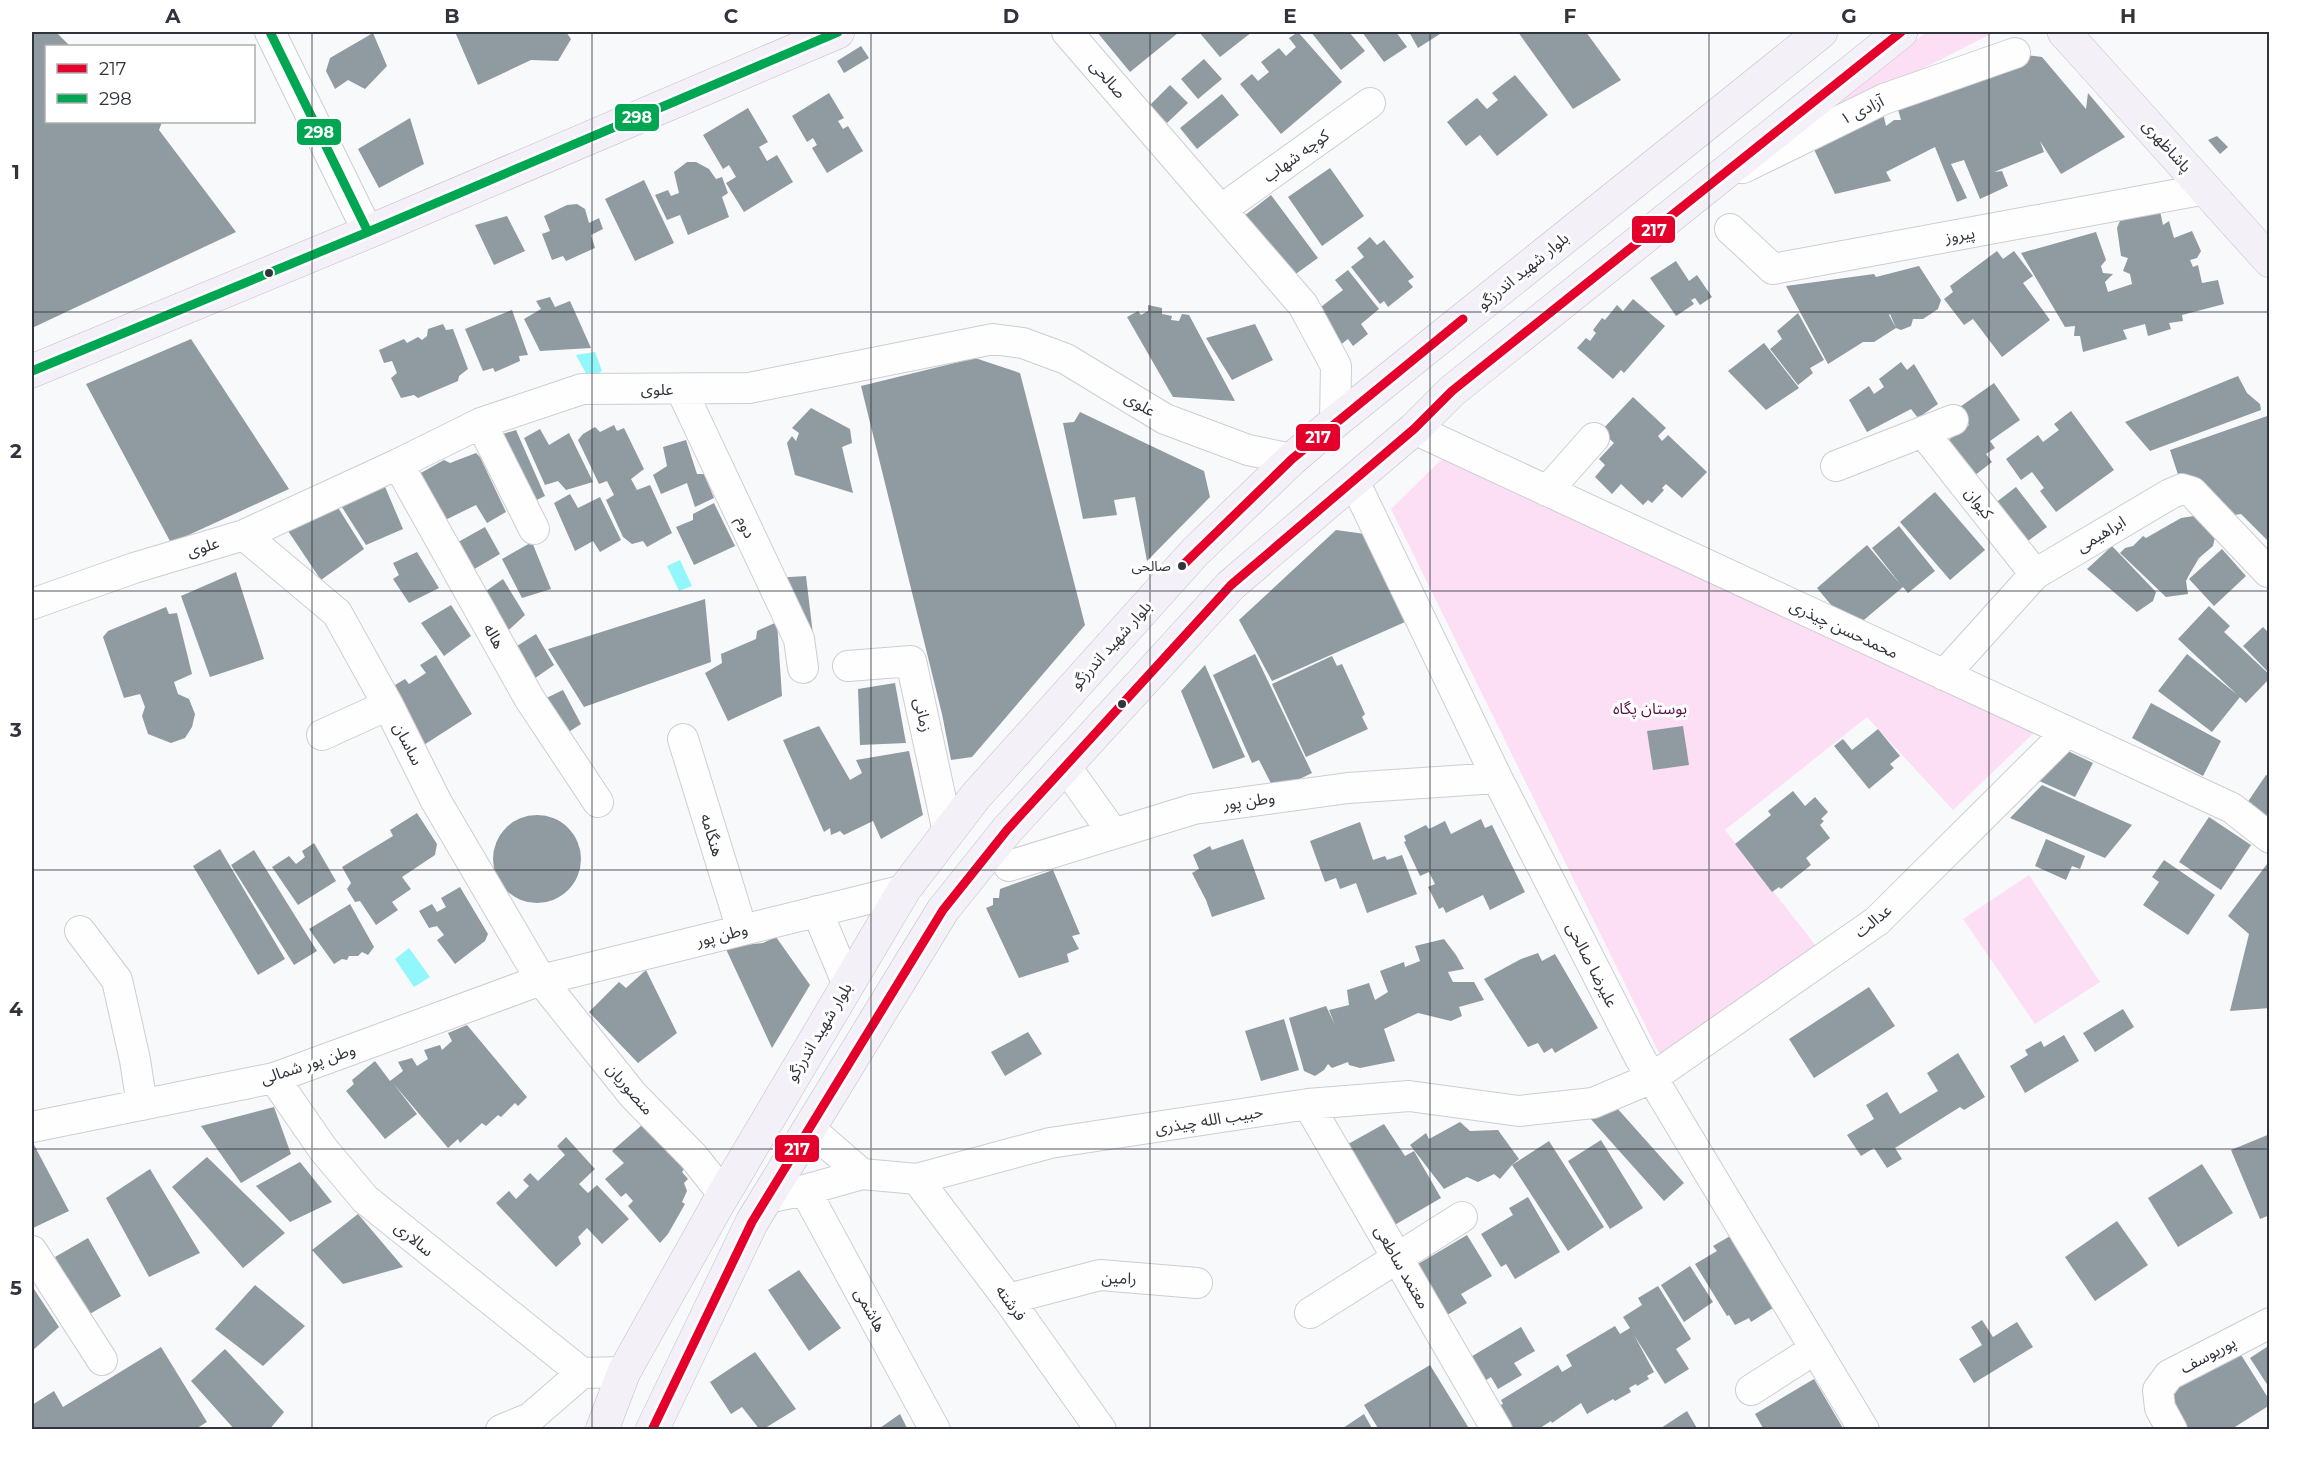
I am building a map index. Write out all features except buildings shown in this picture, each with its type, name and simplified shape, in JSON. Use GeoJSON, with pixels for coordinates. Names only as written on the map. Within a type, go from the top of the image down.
{"type":"FeatureCollection","features":[{"type":"Feature","properties":{"kind":"main road"},"geometry":{"type":"LineString","coordinates":[[32,371],[368,232],[838,32]]}},
{"type":"Feature","properties":{"kind":"main road","name":"بلوار شهید اندرزگو"},"geometry":{"type":"LineString","coordinates":[[602,1430],[619,1386],[724,1195],[848,984],[904,890],[975,797],[1195,552],[1293,459],[1335,422],[1821,32]]}},
{"type":"Feature","properties":{"kind":"main road"},"geometry":{"type":"LineString","coordinates":[[619,1386],[622,1417],[632,1424],[654,1424],[752,1222],[944,910],[1007,830],[1231,585],[1414,429],[1452,391],[1901,32]]}},
{"type":"Feature","properties":{"kind":"main road","name":"پاشاظهری"},"geometry":{"type":"LineString","coordinates":[[2064,32],[2270,261]]}},
{"type":"Feature","properties":{"kind":"main road"},"geometry":{"type":"LineString","coordinates":[[1549,250],[1569,248],[1581,254],[1586,270],[1580,288]]}},
{"type":"Feature","properties":{"kind":"street"},"geometry":{"type":"LineString","coordinates":[[270,32],[368,232]]}},
{"type":"Feature","properties":{"kind":"street","name":"صالحی"},"geometry":{"type":"LineString","coordinates":[[1067,32],[1303,305],[1336,366],[1335,422]]}},
{"type":"Feature","properties":{"kind":"street","name":"آزادی ۱"},"geometry":{"type":"LineString","coordinates":[[1715,180],[1884,99],[2014,53]]}},
{"type":"Feature","properties":{"kind":"street","name":"کوچه شهاب"},"geometry":{"type":"LineString","coordinates":[[1222,209],[1370,103]]}},
{"type":"Feature","properties":{"kind":"street","name":"پیروز"},"geometry":{"type":"LineString","coordinates":[[1730,228],[1773,269],[2206,189]]}},
{"type":"Feature","properties":{"kind":"street","name":"علوی"},"geometry":{"type":"LineString","coordinates":[[32,604],[134,568],[244,535],[481,423],[582,389],[749,388],[993,339],[1023,343],[1066,359],[1165,419],[1248,450],[1293,459]]}},
{"type":"Feature","properties":{"kind":"street","name":"دوم"},"geometry":{"type":"LineString","coordinates":[[681,389],[799,639],[802,668]]}},
{"type":"Feature","properties":{"kind":"street"},"geometry":{"type":"LineString","coordinates":[[1836,466],[1953,420]]}},
{"type":"Feature","properties":{"kind":"street"},"geometry":{"type":"LineString","coordinates":[[481,423],[534,529]]}},
{"type":"Feature","properties":{"kind":"street","name":"محمدحسن چیذری"},"geometry":{"type":"LineString","coordinates":[[1414,429],[2232,808],[2270,838]]}},
{"type":"Feature","properties":{"kind":"street","name":"کیوان"},"geometry":{"type":"LineString","coordinates":[[1923,432],[2035,574]]}},
{"type":"Feature","properties":{"kind":"street"},"geometry":{"type":"LineString","coordinates":[[1547,491],[1594,438]]}},
{"type":"Feature","properties":{"kind":"street","name":"هاله"},"geometry":{"type":"LineString","coordinates":[[398,464],[529,698],[598,802]]}},
{"type":"Feature","properties":{"kind":"street","name":"علیرضا صالحی"},"geometry":{"type":"LineString","coordinates":[[1354,481],[1497,778],[1652,1078],[1864,1430]]}},
{"type":"Feature","properties":{"kind":"street","name":"ابراهیمی"},"geometry":{"type":"LineString","coordinates":[[1944,675],[2035,574],[2182,489],[2192,492],[2268,572]]}},
{"type":"Feature","properties":{"kind":"street","name":"ساسان"},"geometry":{"type":"LineString","coordinates":[[244,535],[337,613],[388,705],[436,801],[541,981]]}},
{"type":"Feature","properties":{"kind":"street","name":"زمانی"},"geometry":{"type":"LineString","coordinates":[[848,666],[912,661],[948,832]]}},
{"type":"Feature","properties":{"kind":"street"},"geometry":{"type":"LineString","coordinates":[[322,735],[388,705]]}},
{"type":"Feature","properties":{"kind":"street","name":"عدالت"},"geometry":{"type":"LineString","coordinates":[[1652,1078],[1877,921],[2067,732]]}},
{"type":"Feature","properties":{"kind":"street","name":"هنگامه"},"geometry":{"type":"LineString","coordinates":[[683,739],[742,930]]}},
{"type":"Feature","properties":{"kind":"street"},"geometry":{"type":"LineString","coordinates":[[1066,767],[1113,832]]}},
{"type":"Feature","properties":{"kind":"street","name":"وطن پور"},"geometry":{"type":"LineString","coordinates":[[1009,866],[1113,832],[1194,809],[1348,788],[1497,778]]}},
{"type":"Feature","properties":{"kind":"street","name":"وطن پور"},"geometry":{"type":"LineString","coordinates":[[541,981],[904,890]]}},
{"type":"Feature","properties":{"kind":"street"},"geometry":{"type":"LineString","coordinates":[[817,912],[848,984]]}},
{"type":"Feature","properties":{"kind":"street"},"geometry":{"type":"LineString","coordinates":[[80,931],[117,980],[135,1060],[142,1104]]}},
{"type":"Feature","properties":{"kind":"street","name":"وطن پور شمالی"},"geometry":{"type":"LineString","coordinates":[[32,1127],[274,1078],[541,981]]}},
{"type":"Feature","properties":{"kind":"street","name":"منصوریان"},"geometry":{"type":"LineString","coordinates":[[541,981],[633,1095],[693,1156],[724,1195]]}},
{"type":"Feature","properties":{"kind":"street","name":"سالاری"},"geometry":{"type":"LineString","coordinates":[[274,1078],[323,1149],[364,1199],[582,1373]]}},
{"type":"Feature","properties":{"kind":"street","name":"حبیب الله چیذری"},"geometry":{"type":"LineString","coordinates":[[767,1198],[862,1174],[917,1179],[1050,1143],[1308,1104],[1409,1096],[1519,1111],[1593,1103],[1652,1078]]}},
{"type":"Feature","properties":{"kind":"street","name":"معتمد ساطعی"},"geometry":{"type":"LineString","coordinates":[[1308,1104],[1497,1430]]}},
{"type":"Feature","properties":{"kind":"street"},"geometry":{"type":"LineString","coordinates":[[810,1128],[862,1174]]}},
{"type":"Feature","properties":{"kind":"street","name":"فرشته"},"geometry":{"type":"LineString","coordinates":[[917,1179],[1008,1299],[1101,1430]]}},
{"type":"Feature","properties":{"kind":"street","name":"هاشمی"},"geometry":{"type":"LineString","coordinates":[[805,1190],[935,1430]]}},
{"type":"Feature","properties":{"kind":"street"},"geometry":{"type":"LineString","coordinates":[[1310,1313],[1462,1217]]}},
{"type":"Feature","properties":{"kind":"street"},"geometry":{"type":"LineString","coordinates":[[32,1251],[102,1360]]}},
{"type":"Feature","properties":{"kind":"street","name":"رامین"},"geometry":{"type":"LineString","coordinates":[[1008,1299],[1100,1275],[1197,1282]]}},
{"type":"Feature","properties":{"kind":"street","name":"پوریوسف"},"geometry":{"type":"LineString","coordinates":[[2172,1430],[2160,1408],[2158,1390],[2169,1375],[2270,1323]]}},
{"type":"Feature","properties":{"kind":"street"},"geometry":{"type":"LineString","coordinates":[[1750,1390],[1815,1349]]}},
{"type":"Feature","properties":{"kind":"street"},"geometry":{"type":"LineString","coordinates":[[501,1430],[530,1418],[582,1373],[619,1386]]}},
{"type":"Feature","properties":{"kind":"green space"},"geometry":{"type":"Polygon","coordinates":[[[1926,32],[1995,32],[1811,125],[1926,32]]]}},
{"type":"Feature","properties":{"kind":"green space","name":"بوستان پگاه"},"geometry":{"type":"Polygon","coordinates":[[[1442,459],[1902,665],[2037,730],[1953,810],[1867,717],[1725,830],[1820,951],[1660,1055],[1391,509],[1442,459]]]}},
{"type":"Feature","properties":{"kind":"green space"},"geometry":{"type":"Polygon","coordinates":[[[2029,875],[2100,982],[2035,1024],[1963,919],[2029,875]]]}},
{"type":"Feature","properties":{"kind":"water"},"geometry":{"type":"Polygon","coordinates":[[[595,352],[602,371],[589,379],[576,355],[595,352]]]}},
{"type":"Feature","properties":{"kind":"water"},"geometry":{"type":"Polygon","coordinates":[[[680,560],[692,586],[679,591],[667,566],[680,560]]]}},
{"type":"Feature","properties":{"kind":"water"},"geometry":{"type":"Polygon","coordinates":[[[409,948],[430,977],[414,987],[395,959],[409,948]]]}},
{"type":"Feature","properties":{"kind":"transit line","name":"298"},"geometry":{"type":"LineString","coordinates":[[270,32],[368,232]]}},
{"type":"Feature","properties":{"kind":"transit line","name":"298"},"geometry":{"type":"LineString","coordinates":[[32,371],[368,232],[838,32]]}},
{"type":"Feature","properties":{"kind":"transit line","name":"217"},"geometry":{"type":"LineString","coordinates":[[652,1430],[752,1222],[943,910],[1007,830],[1231,585],[1414,429],[1452,391],[1901,32]]}},
{"type":"Feature","properties":{"kind":"transit line","name":"217"},"geometry":{"type":"LineString","coordinates":[[1182,566],[1292,459],[1463,319]]}},
{"type":"Feature","properties":{"kind":"place","name":"صالحی"},"geometry":{"type":"Point","coordinates":[1182,566]}}]}
